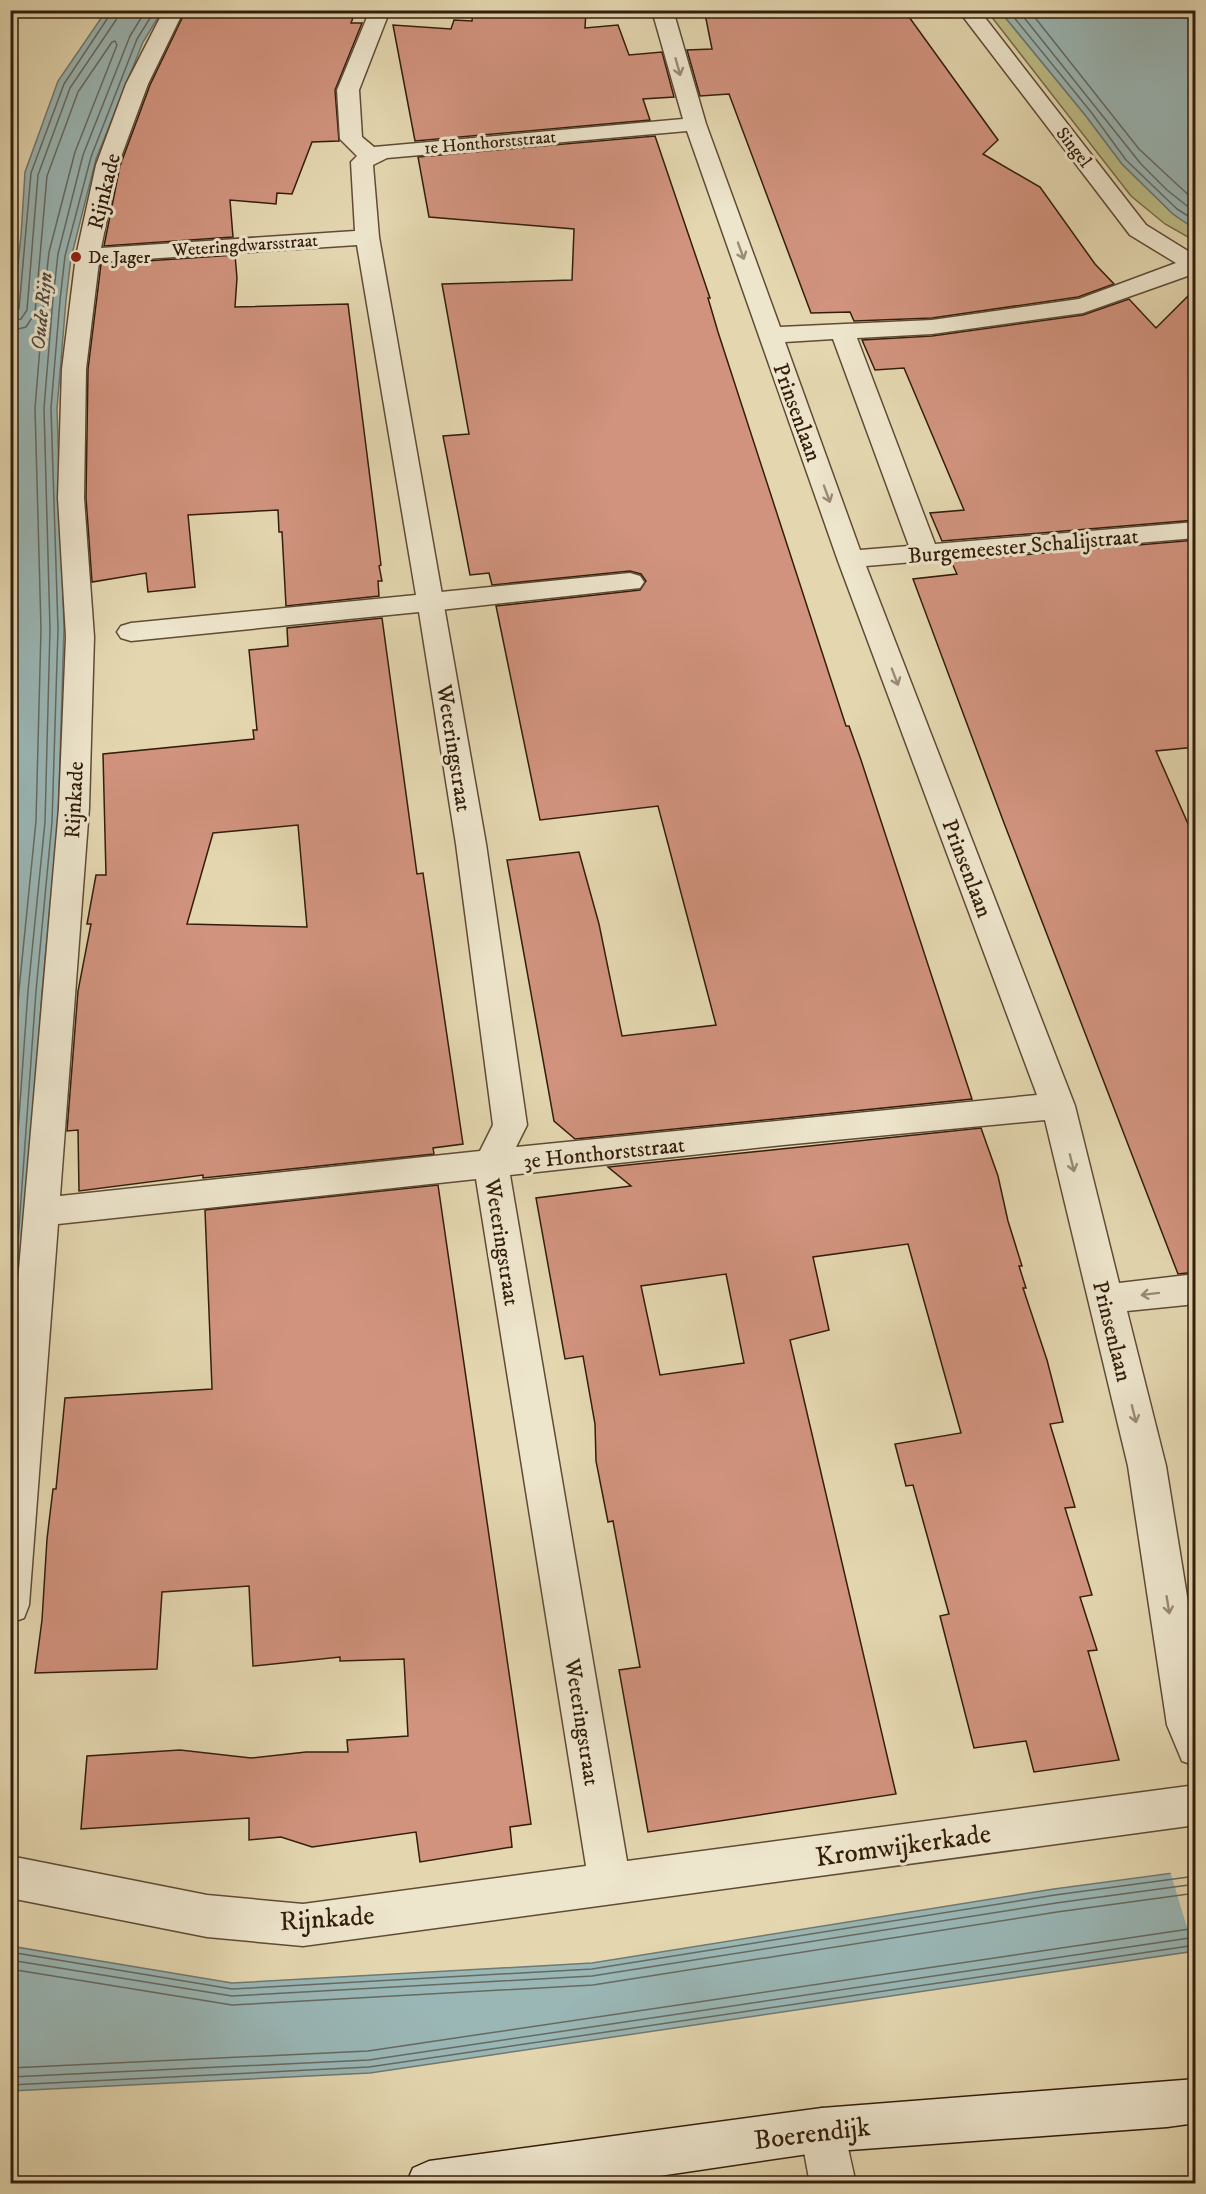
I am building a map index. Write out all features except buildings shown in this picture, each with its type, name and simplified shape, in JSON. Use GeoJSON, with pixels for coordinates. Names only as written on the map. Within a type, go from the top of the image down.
{"type":"FeatureCollection","features":[{"type":"Feature","properties":{"kind":"street","name":"Rijnkade"},"geometry":{"type":"LineString","coordinates":[[10,1605],[74,808],[80,637],[71,498],[74,379],[88,256],[107,165],[137,84],[174,10]]}},
{"type":"Feature","properties":{"kind":"street"},"geometry":{"type":"LineString","coordinates":[[367,237],[362,162],[372,157],[351,139],[348,90],[380,10]]}},
{"type":"Feature","properties":{"kind":"street","name":"Prinsenlaan"},"geometry":{"type":"LineString","coordinates":[[663,10],[695,124],[850,559],[1058,1106],[1147,1466],[1187,1725],[1196,1747]]}},
{"type":"Feature","properties":{"kind":"street","name":"Singel"},"geometry":{"type":"LineString","coordinates":[[968,10],[1138,231],[1194,266]]}},
{"type":"Feature","properties":{"kind":"street","name":"1e Honthorststraat"},"geometry":{"type":"LineString","coordinates":[[372,157],[382,152],[695,124]]}},
{"type":"Feature","properties":{"kind":"street","name":"Weteringdwarsstraat"},"geometry":{"type":"LineString","coordinates":[[88,256],[367,237]]}},
{"type":"Feature","properties":{"kind":"street","name":"Weteringstraat"},"geometry":{"type":"LineString","coordinates":[[367,237],[471,844],[510,1125],[491,1164],[610,1886]]}},
{"type":"Feature","properties":{"kind":"street"},"geometry":{"type":"LineString","coordinates":[[771,335],[932,327],[1083,306],[1194,266]]}},
{"type":"Feature","properties":{"kind":"street"},"geometry":{"type":"LineString","coordinates":[[842,332],[925,553]]}},
{"type":"Feature","properties":{"kind":"street","name":"Burgemeester Schalijstraat"},"geometry":{"type":"LineString","coordinates":[[850,559],[1196,530]]}},
{"type":"Feature","properties":{"kind":"street"},"geometry":{"type":"LineString","coordinates":[[131,632],[630,582]]}},
{"type":"Feature","properties":{"kind":"street","name":"3e Honthorststraat"},"geometry":{"type":"LineString","coordinates":[[42,1212],[783,1132],[1058,1106]]}},
{"type":"Feature","properties":{"kind":"street"},"geometry":{"type":"LineString","coordinates":[[1106,1299],[1196,1289]]}},
{"type":"Feature","properties":{"kind":"street","name":"Kromwijkerkade"},"geometry":{"type":"LineString","coordinates":[[610,1886],[1196,1805]]}},
{"type":"Feature","properties":{"kind":"street","name":"Rijnkade"},"geometry":{"type":"LineString","coordinates":[[10,1877],[207,1916],[303,1925],[610,1886]]}},
{"type":"Feature","properties":{"kind":"street","name":"Boerendijk"},"geometry":{"type":"LineString","coordinates":[[429,2184],[562,2168],[822,2130],[1196,2101]]}},
{"type":"Feature","properties":{"kind":"street"},"geometry":{"type":"LineString","coordinates":[[822,2130],[833,2184]]}},
{"type":"Feature","properties":{"kind":"green space"},"geometry":{"type":"Polygon","coordinates":[[[987,11],[1000,11],[1122,164],[1173,214],[1195,229],[1195,241],[1165,224],[1131,196],[987,11]]]}},
{"type":"Feature","properties":{"kind":"water","name":"Oude Rijn"},"geometry":{"type":"Polygon","coordinates":[[[106,11],[162,11],[143,42],[96,159],[71,258],[66,300],[57,409],[64,629],[58,822],[42,992],[11,1438],[10,333],[21,236],[25,172],[58,81],[106,11]]]}},
{"type":"Feature","properties":{"kind":"water"},"geometry":{"type":"Polygon","coordinates":[[[1000,11],[1195,11],[1195,229],[1173,214],[1122,164],[1000,11]]]}},
{"type":"Feature","properties":{"kind":"water"},"geometry":{"type":"Polygon","coordinates":[[[1195,1870],[1195,1951],[370,2073],[11,2091],[10,1946],[232,1983],[592,1963],[1054,1889],[1195,1870]]]}},
{"type":"Feature","properties":{"kind":"pier"},"geometry":{"type":"Polygon","coordinates":[[[1196,1867],[1196,1954],[1195,1954],[1170,1871],[1196,1867]]]}},
{"type":"Feature","properties":{"kind":"place","name":"De Jager"},"geometry":{"type":"Point","coordinates":[76,257]}}]}
